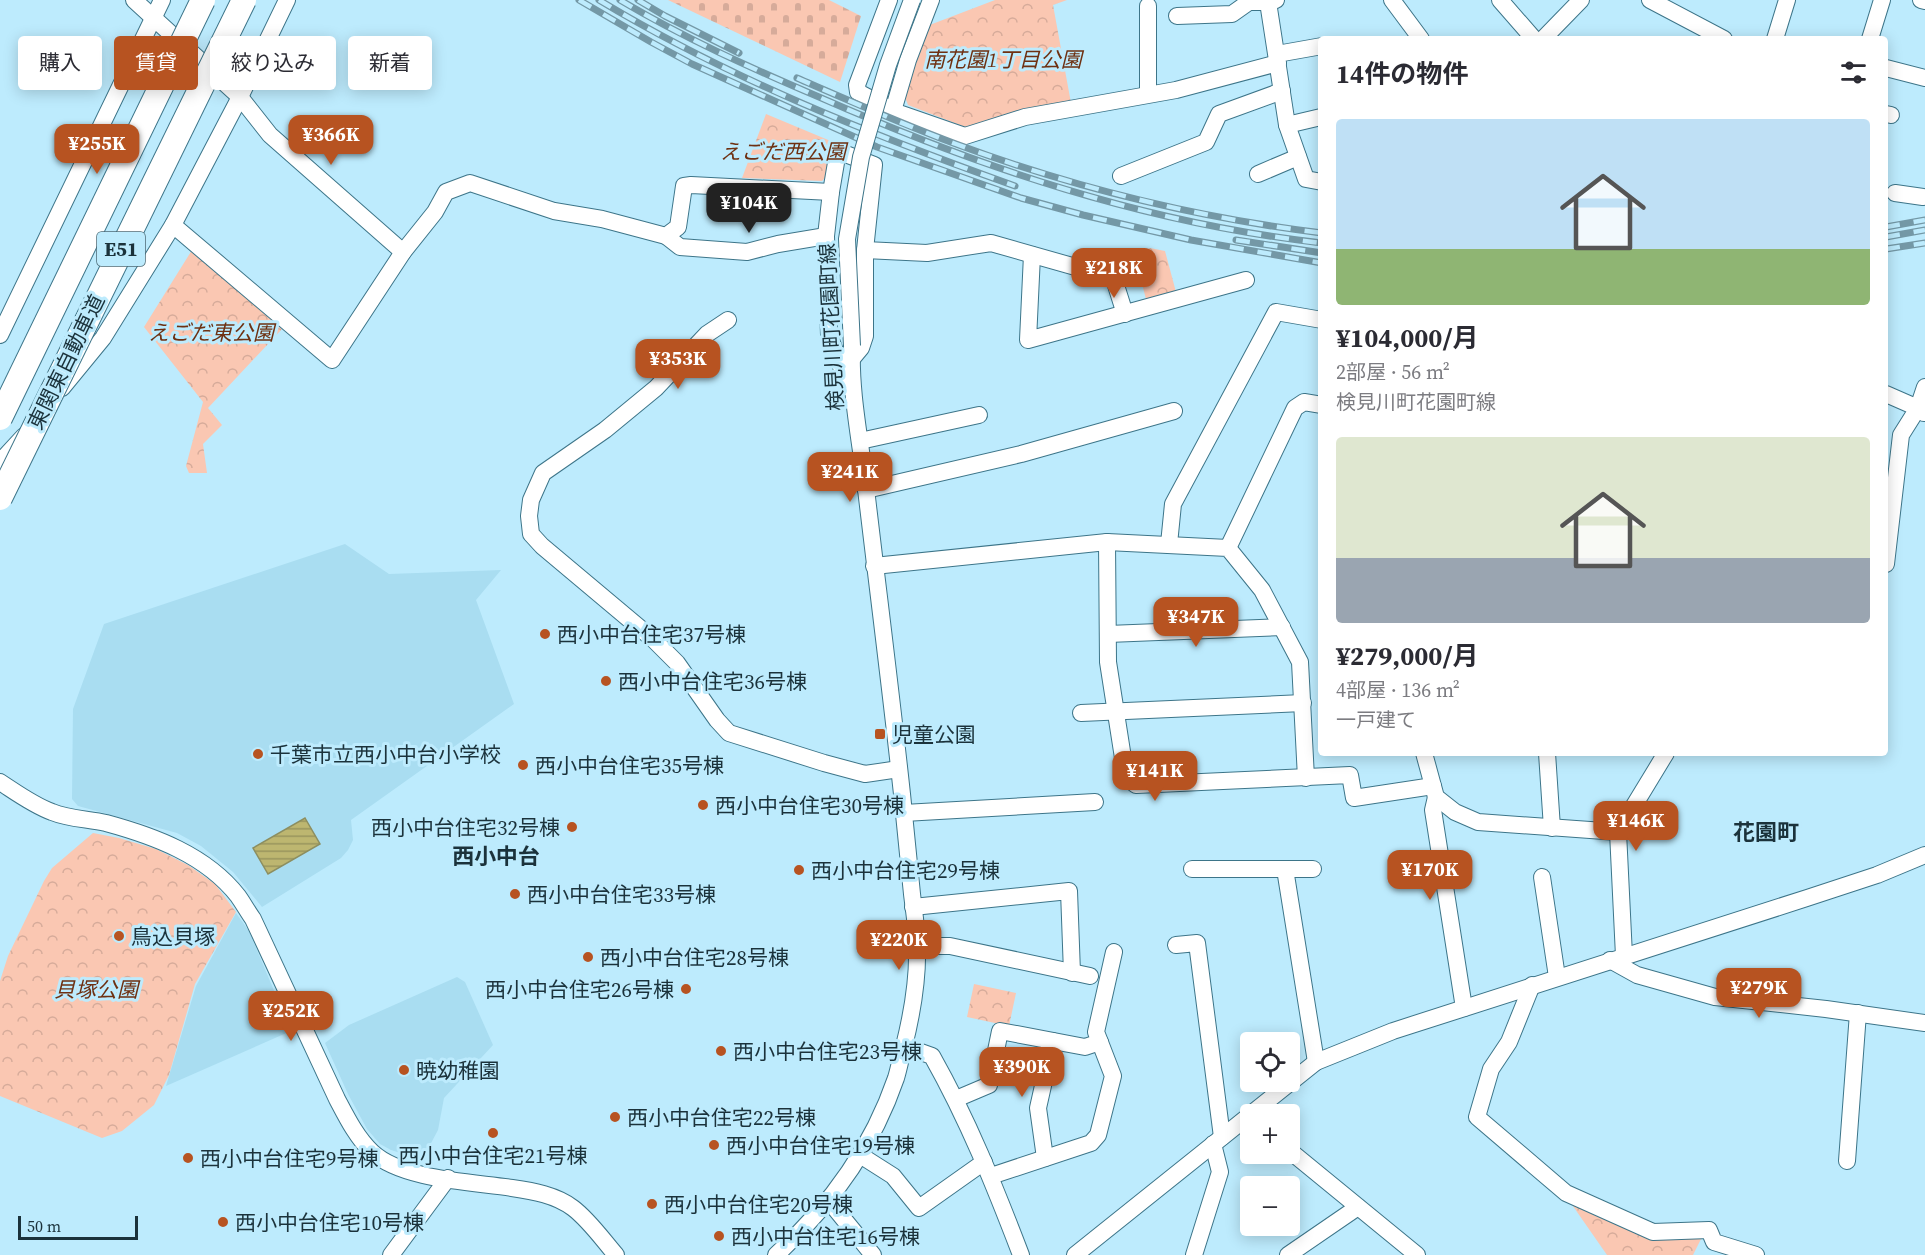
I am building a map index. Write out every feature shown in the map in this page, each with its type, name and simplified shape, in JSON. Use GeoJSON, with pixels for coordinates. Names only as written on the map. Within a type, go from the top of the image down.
{"type":"FeatureCollection","features":[{"type":"Feature","properties":{"kind":"highway","name":"東関東自動車道"},"geometry":{"type":"LineString","coordinates":[[0,418],[203,0]]}},
{"type":"Feature","properties":{"kind":"highway","name":"東関東自動車道"},"geometry":{"type":"LineString","coordinates":[[0,498],[244,0]]}},
{"type":"Feature","properties":{"kind":"street"},"geometry":{"type":"LineString","coordinates":[[134,0],[240,97],[270,135],[403,252]]}},
{"type":"Feature","properties":{"kind":"street"},"geometry":{"type":"LineString","coordinates":[[0,335],[162,0]]}},
{"type":"Feature","properties":{"kind":"street"},"geometry":{"type":"LineString","coordinates":[[0,462],[103,338],[173,225],[240,97],[287,0]]}},
{"type":"Feature","properties":{"kind":"street"},"geometry":{"type":"LineString","coordinates":[[889,0],[857,85],[858,92],[893,111],[965,136],[1025,117],[1176,90],[1318,47]]}},
{"type":"Feature","properties":{"kind":"street","name":"検見川町花園町線"},"geometry":{"type":"LineString","coordinates":[[776,1255],[829,1201],[875,1128],[896,1077],[913,1001],[917,946],[904,813],[885,660],[885,636],[874,566],[856,406],[851,353],[847,239],[861,157],[888,64],[912,0]]}},
{"type":"Feature","properties":{"kind":"street"},"geometry":{"type":"LineString","coordinates":[[893,111],[908,60],[931,0]]}},
{"type":"Feature","properties":{"kind":"street"},"geometry":{"type":"LineString","coordinates":[[1392,0],[1419,36]]}},
{"type":"Feature","properties":{"kind":"street"},"geometry":{"type":"LineString","coordinates":[[1500,0],[1531,36]]}},
{"type":"Feature","properties":{"kind":"street"},"geometry":{"type":"LineString","coordinates":[[1546,36],[1581,0]]}},
{"type":"Feature","properties":{"kind":"street"},"geometry":{"type":"LineString","coordinates":[[1650,0],[1718,36]]}},
{"type":"Feature","properties":{"kind":"street"},"geometry":{"type":"LineString","coordinates":[[1777,36],[1787,0]]}},
{"type":"Feature","properties":{"kind":"street"},"geometry":{"type":"LineString","coordinates":[[1870,36],[1882,0]]}},
{"type":"Feature","properties":{"kind":"street"},"geometry":{"type":"LineString","coordinates":[[1177,16],[1232,14],[1248,1],[1272,1],[1277,58],[1287,125],[1306,179],[1318,181]]}},
{"type":"Feature","properties":{"kind":"street"},"geometry":{"type":"LineString","coordinates":[[1148,6],[1148,94]]}},
{"type":"Feature","properties":{"kind":"street"},"geometry":{"type":"LineString","coordinates":[[1888,69],[1925,78]]}},
{"type":"Feature","properties":{"kind":"street"},"geometry":{"type":"LineString","coordinates":[[1121,176],[1206,142],[1219,114],[1282,91]]}},
{"type":"Feature","properties":{"kind":"street"},"geometry":{"type":"LineString","coordinates":[[1287,125],[1318,118]]}},
{"type":"Feature","properties":{"kind":"street"},"geometry":{"type":"LineString","coordinates":[[851,353],[861,348],[865,336],[865,250],[874,165],[838,151],[826,236],[829,335],[856,406]]}},
{"type":"Feature","properties":{"kind":"street"},"geometry":{"type":"LineString","coordinates":[[1258,174],[1298,157]]}},
{"type":"Feature","properties":{"kind":"street"},"geometry":{"type":"LineString","coordinates":[[173,225],[332,360],[403,252],[435,212],[446,192],[470,183],[554,211],[602,219],[666,236],[680,247],[747,252],[778,243],[826,236]]}},
{"type":"Feature","properties":{"kind":"street"},"geometry":{"type":"LineString","coordinates":[[666,236],[678,227],[684,186],[831,192]]}},
{"type":"Feature","properties":{"kind":"street"},"geometry":{"type":"LineString","coordinates":[[1895,193],[1921,199]]}},
{"type":"Feature","properties":{"kind":"street"},"geometry":{"type":"LineString","coordinates":[[865,250],[927,253],[990,243],[1111,277],[1114,279],[1125,314]]}},
{"type":"Feature","properties":{"kind":"street"},"geometry":{"type":"LineString","coordinates":[[1032,255],[1028,340],[1246,280]]}},
{"type":"Feature","properties":{"kind":"street"},"geometry":{"type":"LineString","coordinates":[[1169,544],[1173,504],[1276,312],[1318,319]]}},
{"type":"Feature","properties":{"kind":"street"},"geometry":{"type":"LineString","coordinates":[[728,320],[707,334],[656,388],[605,430],[543,473],[531,500],[529,516],[531,534],[542,546],[654,640],[677,663],[717,720],[729,733],[824,764],[866,774],[899,769]]}},
{"type":"Feature","properties":{"kind":"street"},"geometry":{"type":"LineString","coordinates":[[1888,546],[1900,435],[1922,411],[1925,387]]}},
{"type":"Feature","properties":{"kind":"street"},"geometry":{"type":"LineString","coordinates":[[1888,395],[1922,411]]}},
{"type":"Feature","properties":{"kind":"street"},"geometry":{"type":"LineString","coordinates":[[1227,548],[1295,408],[1304,402],[1318,404]]}},
{"type":"Feature","properties":{"kind":"street"},"geometry":{"type":"LineString","coordinates":[[866,490],[1021,454],[1174,411]]}},
{"type":"Feature","properties":{"kind":"street"},"geometry":{"type":"LineString","coordinates":[[860,441],[979,415]]}},
{"type":"Feature","properties":{"kind":"street"},"geometry":{"type":"LineString","coordinates":[[1107,542],[1108,662],[1126,777],[1136,785],[1350,776],[1354,798],[1435,791]]}},
{"type":"Feature","properties":{"kind":"street"},"geometry":{"type":"LineString","coordinates":[[874,566],[1107,542],[1227,548],[1262,590],[1300,662],[1306,778]]}},
{"type":"Feature","properties":{"kind":"street"},"geometry":{"type":"LineString","coordinates":[[1108,634],[1282,627]]}},
{"type":"Feature","properties":{"kind":"street"},"geometry":{"type":"LineString","coordinates":[[1081,713],[1303,703]]}},
{"type":"Feature","properties":{"kind":"street"},"geometry":{"type":"LineString","coordinates":[[1426,756],[1435,791],[1432,810],[1464,1008]]}},
{"type":"Feature","properties":{"kind":"street"},"geometry":{"type":"LineString","coordinates":[[1547,756],[1552,828]]}},
{"type":"Feature","properties":{"kind":"street"},"geometry":{"type":"LineString","coordinates":[[1617,958],[1618,832],[1664,756]]}},
{"type":"Feature","properties":{"kind":"street"},"geometry":{"type":"LineString","coordinates":[[0,782],[32,804],[54,813],[105,823],[157,838],[196,859],[221,879],[237,895],[253,919],[337,1100],[366,1147],[375,1155],[420,1175],[527,1191],[561,1201],[573,1208],[616,1255]]}},
{"type":"Feature","properties":{"kind":"street"},"geometry":{"type":"LineString","coordinates":[[1435,791],[1455,812],[1478,822],[1618,832]]}},
{"type":"Feature","properties":{"kind":"street"},"geometry":{"type":"LineString","coordinates":[[904,813],[1095,802]]}},
{"type":"Feature","properties":{"kind":"street"},"geometry":{"type":"LineString","coordinates":[[1265,1104],[1316,1062],[1393,1031],[1876,875],[1925,855]]}},
{"type":"Feature","properties":{"kind":"street"},"geometry":{"type":"LineString","coordinates":[[1192,869],[1313,869]]}},
{"type":"Feature","properties":{"kind":"street"},"geometry":{"type":"LineString","coordinates":[[1285,869],[1316,1062]]}},
{"type":"Feature","properties":{"kind":"street"},"geometry":{"type":"LineString","coordinates":[[1542,877],[1557,977]]}},
{"type":"Feature","properties":{"kind":"street"},"geometry":{"type":"LineString","coordinates":[[913,907],[1069,891],[1072,973]]}},
{"type":"Feature","properties":{"kind":"street"},"geometry":{"type":"LineString","coordinates":[[1176,945],[1197,943],[1220,1172],[1194,1255]]}},
{"type":"Feature","properties":{"kind":"street"},"geometry":{"type":"LineString","coordinates":[[917,946],[950,946],[1090,976]]}},
{"type":"Feature","properties":{"kind":"street"},"geometry":{"type":"LineString","coordinates":[[860,1155],[893,1176],[919,1208],[988,1169],[1045,1158],[1091,1143],[1098,1135],[1113,1077],[1096,1032],[1114,952]]}},
{"type":"Feature","properties":{"kind":"street"},"geometry":{"type":"LineString","coordinates":[[1617,958],[1637,975],[1715,997],[1925,1023]]}},
{"type":"Feature","properties":{"kind":"street"},"geometry":{"type":"LineString","coordinates":[[1532,985],[1509,1042],[1491,1069],[1478,1117],[1566,1193],[1653,1232],[1709,1230],[1714,1242],[1756,1255]]}},
{"type":"Feature","properties":{"kind":"street"},"geometry":{"type":"LineString","coordinates":[[1847,1161],[1858,1013]]}},
{"type":"Feature","properties":{"kind":"street"},"geometry":{"type":"LineString","coordinates":[[956,1099],[989,1085],[1000,1031],[1085,1047],[1100,1042]]}},
{"type":"Feature","properties":{"kind":"street"},"geometry":{"type":"LineString","coordinates":[[1045,1158],[1038,1108],[1053,1041]]}},
{"type":"Feature","properties":{"kind":"street"},"geometry":{"type":"LineString","coordinates":[[904,1046],[932,1056],[956,1099],[988,1169],[1021,1255]]}},
{"type":"Feature","properties":{"kind":"street"},"geometry":{"type":"LineString","coordinates":[[1075,1255],[1240,1123]]}},
{"type":"Feature","properties":{"kind":"street"},"geometry":{"type":"LineString","coordinates":[[1300,1159],[1417,1255]]}},
{"type":"Feature","properties":{"kind":"street"},"geometry":{"type":"LineString","coordinates":[[392,1255],[448,1178]]}},
{"type":"Feature","properties":{"kind":"street"},"geometry":{"type":"LineString","coordinates":[[829,1201],[873,1255]]}},
{"type":"Feature","properties":{"kind":"street"},"geometry":{"type":"LineString","coordinates":[[1288,1255],[1358,1207]]}},
{"type":"Feature","properties":{"kind":"shaded area","name":"千葉市立西小中台小学校"},"geometry":{"type":"Polygon","coordinates":[[[345,544],[389,574],[501,570],[476,600],[514,704],[351,820],[353,840],[341,858],[262,907],[233,872],[201,846],[177,833],[78,806],[72,799],[73,709],[104,624],[345,544]]]}},
{"type":"Feature","properties":{"kind":"shaded area"},"geometry":{"type":"Polygon","coordinates":[[[305,818],[320,844],[268,874],[253,848],[305,818]]]}},
{"type":"Feature","properties":{"kind":"shaded area"},"geometry":{"type":"Polygon","coordinates":[[[236,913],[249,931],[291,1031],[166,1086],[196,986],[236,913]]]}},
{"type":"Feature","properties":{"kind":"shaded area","name":"暁幼稚園"},"geometry":{"type":"Polygon","coordinates":[[[457,977],[465,982],[493,1045],[444,1098],[438,1130],[422,1160],[380,1144],[367,1129],[325,1043],[349,1025],[457,977]]]}},
{"type":"Feature","properties":{"kind":"green space"},"geometry":{"type":"Polygon","coordinates":[[[668,0],[829,0],[861,16],[840,82],[668,0]]]}},
{"type":"Feature","properties":{"kind":"green space","name":"南花園1丁目公園"},"geometry":{"type":"Polygon","coordinates":[[[995,0],[1067,0],[1053,5],[1071,103],[970,129],[908,105],[903,92],[927,26],[995,0]]]}},
{"type":"Feature","properties":{"kind":"green space","name":"えごだ西公園"},"geometry":{"type":"Polygon","coordinates":[[[766,114],[833,142],[827,176],[822,181],[742,178],[766,114]]]}},
{"type":"Feature","properties":{"kind":"green space"},"geometry":{"type":"Polygon","coordinates":[[[1150,248],[1165,251],[1176,292],[1146,299],[1134,254],[1150,248]]]}},
{"type":"Feature","properties":{"kind":"green space","name":"えごだ東公園"},"geometry":{"type":"Polygon","coordinates":[[[192,250],[282,329],[208,408],[222,425],[203,444],[207,473],[189,473],[186,466],[203,402],[144,327],[192,250]]]}},
{"type":"Feature","properties":{"kind":"green space","name":"貝塚公園"},"geometry":{"type":"Polygon","coordinates":[[[93,833],[156,849],[188,865],[215,884],[236,912],[195,984],[169,1075],[154,1105],[122,1131],[102,1138],[0,1096],[0,981],[8,956],[52,868],[93,833]]]}},
{"type":"Feature","properties":{"kind":"green space"},"geometry":{"type":"Polygon","coordinates":[[[974,984],[1016,993],[1009,1026],[967,1017],[974,984]]]}},
{"type":"Feature","properties":{"kind":"green space"},"geometry":{"type":"Polygon","coordinates":[[[1568,1199],[1655,1237],[1702,1237],[1693,1255],[1607,1255],[1568,1199]]]}},
{"type":"Feature","properties":{"kind":"railway"},"geometry":{"type":"LineString","coordinates":[[579,0],[692,64],[877,147],[1021,198],[1083,215],[1191,240],[1318,262]]}},
{"type":"Feature","properties":{"kind":"railway"},"geometry":{"type":"LineString","coordinates":[[599,0],[699,55],[802,104],[908,147],[1015,186]]}},
{"type":"Feature","properties":{"kind":"railway"},"geometry":{"type":"LineString","coordinates":[[620,0],[693,40],[768,75],[880,123],[1003,169],[1128,207],[1192,222],[1318,242]]}},
{"type":"Feature","properties":{"kind":"railway"},"geometry":{"type":"LineString","coordinates":[[638,0],[739,53]]}},
{"type":"Feature","properties":{"kind":"railway"},"geometry":{"type":"LineString","coordinates":[[797,78],[936,136],[1045,174],[1183,210],[1318,232]]}},
{"type":"Feature","properties":{"kind":"railway"},"geometry":{"type":"LineString","coordinates":[[1888,227],[1925,220]]}},
{"type":"Feature","properties":{"kind":"railway"},"geometry":{"type":"LineString","coordinates":[[1888,237],[1925,230]]}},
{"type":"Feature","properties":{"kind":"railway"},"geometry":{"type":"LineString","coordinates":[[1236,240],[1318,252]]}},
{"type":"Feature","properties":{"kind":"railway"},"geometry":{"type":"LineString","coordinates":[[1888,249],[1925,243]]}},
{"type":"Feature","properties":{"kind":"place","name":"西小中台住宅37号棟"},"geometry":{"type":"Point","coordinates":[545,634]}},
{"type":"Feature","properties":{"kind":"place","name":"西小中台住宅36号棟"},"geometry":{"type":"Point","coordinates":[606,681]}},
{"type":"Feature","properties":{"kind":"place","name":"児童公園"},"geometry":{"type":"Point","coordinates":[880,734]}},
{"type":"Feature","properties":{"kind":"place","name":"千葉市立西小中台小学校"},"geometry":{"type":"Point","coordinates":[258,754]}},
{"type":"Feature","properties":{"kind":"place","name":"西小中台住宅35号棟"},"geometry":{"type":"Point","coordinates":[523,765]}},
{"type":"Feature","properties":{"kind":"place","name":"西小中台住宅30号棟"},"geometry":{"type":"Point","coordinates":[703,805]}},
{"type":"Feature","properties":{"kind":"place","name":"西小中台住宅32号棟"},"geometry":{"type":"Point","coordinates":[572,827]}},
{"type":"Feature","properties":{"kind":"place","name":"西小中台住宅29号棟"},"geometry":{"type":"Point","coordinates":[799,870]}},
{"type":"Feature","properties":{"kind":"place","name":"西小中台住宅33号棟"},"geometry":{"type":"Point","coordinates":[515,894]}},
{"type":"Feature","properties":{"kind":"place","name":"鳥込貝塚"},"geometry":{"type":"Point","coordinates":[119,936]}},
{"type":"Feature","properties":{"kind":"place","name":"西小中台住宅28号棟"},"geometry":{"type":"Point","coordinates":[588,957]}},
{"type":"Feature","properties":{"kind":"place","name":"西小中台住宅26号棟"},"geometry":{"type":"Point","coordinates":[686,989]}},
{"type":"Feature","properties":{"kind":"place","name":"西小中台住宅23号棟"},"geometry":{"type":"Point","coordinates":[721,1051]}},
{"type":"Feature","properties":{"kind":"place","name":"暁幼稚園"},"geometry":{"type":"Point","coordinates":[404,1070]}},
{"type":"Feature","properties":{"kind":"place","name":"西小中台住宅22号棟"},"geometry":{"type":"Point","coordinates":[615,1117]}},
{"type":"Feature","properties":{"kind":"place","name":"西小中台住宅21号棟"},"geometry":{"type":"Point","coordinates":[493,1133]}},
{"type":"Feature","properties":{"kind":"place","name":"西小中台住宅19号棟"},"geometry":{"type":"Point","coordinates":[714,1145]}},
{"type":"Feature","properties":{"kind":"place","name":"西小中台住宅9号棟"},"geometry":{"type":"Point","coordinates":[188,1158]}},
{"type":"Feature","properties":{"kind":"place","name":"西小中台住宅20号棟"},"geometry":{"type":"Point","coordinates":[652,1204]}},
{"type":"Feature","properties":{"kind":"place","name":"西小中台住宅10号棟"},"geometry":{"type":"Point","coordinates":[223,1222]}},
{"type":"Feature","properties":{"kind":"place","name":"西小中台住宅16号棟"},"geometry":{"type":"Point","coordinates":[719,1236]}},
{"type":"Feature","properties":{"kind":"district","name":"花園町"},"geometry":{"type":"Point","coordinates":[1766,832]}},
{"type":"Feature","properties":{"kind":"district","name":"西小中台"},"geometry":{"type":"Point","coordinates":[496,856]}}]}
